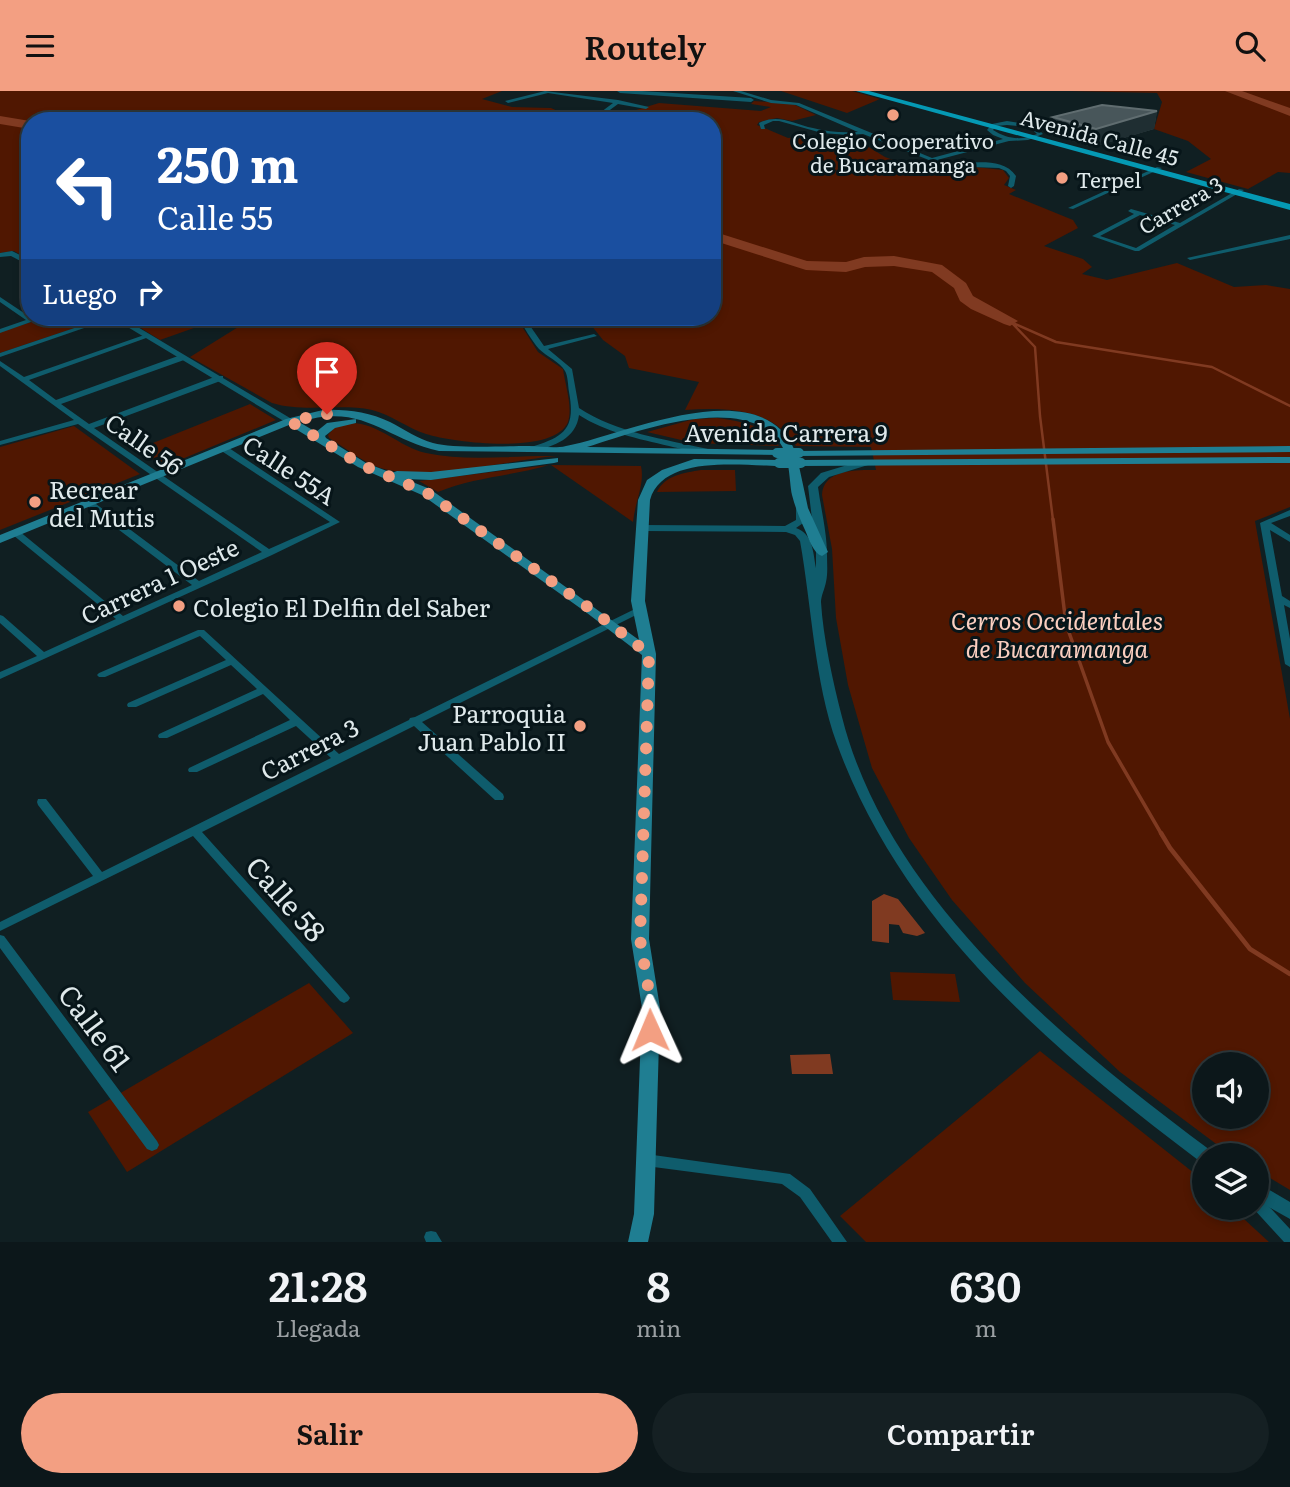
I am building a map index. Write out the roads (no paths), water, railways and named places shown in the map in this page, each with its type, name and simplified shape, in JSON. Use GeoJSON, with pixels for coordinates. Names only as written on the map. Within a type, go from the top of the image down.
{"type":"FeatureCollection","features":[{"type":"Feature","properties":{"kind":"main road","name":"Avenida Calle 45"},"geometry":{"type":"LineString","coordinates":[[860,91],[1290,205]]}},
{"type":"Feature","properties":{"kind":"main road","name":"Avenida Calle 45"},"geometry":{"type":"LineString","coordinates":[[873,91],[995,126]]}},
{"type":"Feature","properties":{"kind":"main road","name":"Avenida Carrera 9"},"geometry":{"type":"LineString","coordinates":[[0,539],[290,421],[317,415],[352,414],[388,426],[429,447],[712,453],[778,458]]}},
{"type":"Feature","properties":{"kind":"main road"},"geometry":{"type":"LineString","coordinates":[[552,451],[703,414],[732,415],[763,424],[777,433],[786,444],[801,506],[822,552]]}},
{"type":"Feature","properties":{"kind":"main road"},"geometry":{"type":"LineString","coordinates":[[321,440],[321,431],[339,422],[358,420],[388,426]]}},
{"type":"Feature","properties":{"kind":"main road"},"geometry":{"type":"LineString","coordinates":[[290,421],[375,471],[426,492],[649,654]]}},
{"type":"Feature","properties":{"kind":"main road","name":"Avenida Carrera 9"},"geometry":{"type":"LineString","coordinates":[[868,459],[1290,449]]}},
{"type":"Feature","properties":{"kind":"main road","name":"Avenida Carrera 9"},"geometry":{"type":"LineString","coordinates":[[375,471],[423,477],[536,461],[702,463],[778,458],[1290,460]]}},
{"type":"Feature","properties":{"kind":"main road"},"geometry":{"type":"LineString","coordinates":[[638,1242],[645,1214],[651,1008],[640,939],[649,654],[639,610],[642,528],[645,493],[651,483],[672,470],[702,463]]}},
{"type":"Feature","properties":{"kind":"street"},"geometry":{"type":"LineString","coordinates":[[620,91],[796,104],[949,166],[1000,166],[1012,176],[1011,186]]}},
{"type":"Feature","properties":{"kind":"street"},"geometry":{"type":"LineString","coordinates":[[646,94],[654,91]]}},
{"type":"Feature","properties":{"kind":"street"},"geometry":{"type":"LineString","coordinates":[[736,91],[766,100]]}},
{"type":"Feature","properties":{"kind":"street"},"geometry":{"type":"LineString","coordinates":[[508,101],[550,92],[646,107]]}},
{"type":"Feature","properties":{"kind":"street"},"geometry":{"type":"LineString","coordinates":[[604,112],[628,96],[627,93]]}},
{"type":"Feature","properties":{"kind":"street"},"geometry":{"type":"LineString","coordinates":[[763,128],[761,124],[764,121],[779,119],[815,130],[865,133]]}},
{"type":"Feature","properties":{"kind":"street"},"geometry":{"type":"LineString","coordinates":[[995,126],[990,130],[994,134],[1010,139]]}},
{"type":"Feature","properties":{"kind":"street"},"geometry":{"type":"LineString","coordinates":[[933,160],[1010,139],[1036,137]]}},
{"type":"Feature","properties":{"kind":"street"},"geometry":{"type":"LineString","coordinates":[[1071,208],[1157,169]]}},
{"type":"Feature","properties":{"kind":"street","name":"Carrera 3"},"geometry":{"type":"LineString","coordinates":[[1140,213],[1095,236],[1137,250],[1239,191]]}},
{"type":"Feature","properties":{"kind":"street"},"geometry":{"type":"LineString","coordinates":[[1132,211],[1181,225]]}},
{"type":"Feature","properties":{"kind":"street"},"geometry":{"type":"LineString","coordinates":[[1190,258],[1290,237]]}},
{"type":"Feature","properties":{"kind":"street"},"geometry":{"type":"LineString","coordinates":[[0,255],[12,253],[21,258]]}},
{"type":"Feature","properties":{"kind":"street"},"geometry":{"type":"LineString","coordinates":[[0,299],[21,313]]}},
{"type":"Feature","properties":{"kind":"street"},"geometry":{"type":"LineString","coordinates":[[0,331],[21,324]]}},
{"type":"Feature","properties":{"kind":"street"},"geometry":{"type":"LineString","coordinates":[[0,355],[87,326]]}},
{"type":"Feature","properties":{"kind":"street"},"geometry":{"type":"LineString","coordinates":[[130,326],[290,421]]}},
{"type":"Feature","properties":{"kind":"street"},"geometry":{"type":"LineString","coordinates":[[526,451],[550,445],[566,437],[574,427],[576,410],[568,369],[542,348],[527,326]]}},
{"type":"Feature","properties":{"kind":"street"},"geometry":{"type":"LineString","coordinates":[[23,380],[147,336]]}},
{"type":"Feature","properties":{"kind":"street"},"geometry":{"type":"LineString","coordinates":[[542,348],[594,336]]}},
{"type":"Feature","properties":{"kind":"street"},"geometry":{"type":"LineString","coordinates":[[55,403],[181,358]]}},
{"type":"Feature","properties":{"kind":"street","name":"Calle 56"},"geometry":{"type":"LineString","coordinates":[[0,363],[88,428],[269,552]]}},
{"type":"Feature","properties":{"kind":"street"},"geometry":{"type":"LineString","coordinates":[[88,428],[220,379]]}},
{"type":"Feature","properties":{"kind":"street"},"geometry":{"type":"LineString","coordinates":[[576,410],[593,421],[712,453]]}},
{"type":"Feature","properties":{"kind":"street"},"geometry":{"type":"LineString","coordinates":[[1,441],[79,421]]}},
{"type":"Feature","properties":{"kind":"street","name":"Calle 55A"},"geometry":{"type":"LineString","coordinates":[[223,448],[336,522]]}},
{"type":"Feature","properties":{"kind":"street"},"geometry":{"type":"LineString","coordinates":[[817,599],[822,552],[813,486],[825,475],[868,459]]}},
{"type":"Feature","properties":{"kind":"street"},"geometry":{"type":"LineString","coordinates":[[89,503],[198,585]]}},
{"type":"Feature","properties":{"kind":"street"},"geometry":{"type":"LineString","coordinates":[[787,529],[801,521],[801,506]]}},
{"type":"Feature","properties":{"kind":"street"},"geometry":{"type":"LineString","coordinates":[[1264,523],[1290,513]]}},
{"type":"Feature","properties":{"kind":"street","name":"Carrera 1 Oeste"},"geometry":{"type":"LineString","coordinates":[[0,676],[336,522]]}},
{"type":"Feature","properties":{"kind":"street"},"geometry":{"type":"LineString","coordinates":[[1264,523],[1290,539]]}},
{"type":"Feature","properties":{"kind":"street"},"geometry":{"type":"LineString","coordinates":[[1264,523],[1290,664]]}},
{"type":"Feature","properties":{"kind":"street"},"geometry":{"type":"LineString","coordinates":[[642,528],[787,529],[799,533],[804,540],[817,599],[827,677],[843,742],[876,819],[910,873],[974,953],[1064,1043],[1144,1111],[1192,1146]]}},
{"type":"Feature","properties":{"kind":"street"},"geometry":{"type":"LineString","coordinates":[[16,533],[122,620]]}},
{"type":"Feature","properties":{"kind":"street"},"geometry":{"type":"LineString","coordinates":[[1278,597],[1290,605]]}},
{"type":"Feature","properties":{"kind":"street","name":"Carrera 3"},"geometry":{"type":"LineString","coordinates":[[0,927],[639,610]]}},
{"type":"Feature","properties":{"kind":"street"},"geometry":{"type":"LineString","coordinates":[[0,618],[43,656]]}},
{"type":"Feature","properties":{"kind":"street"},"geometry":{"type":"LineString","coordinates":[[102,675],[201,632],[337,758]]}},
{"type":"Feature","properties":{"kind":"street"},"geometry":{"type":"LineString","coordinates":[[132,705],[233,661]]}},
{"type":"Feature","properties":{"kind":"street"},"geometry":{"type":"LineString","coordinates":[[163,736],[264,690]]}},
{"type":"Feature","properties":{"kind":"street"},"geometry":{"type":"LineString","coordinates":[[414,720],[499,797]]}},
{"type":"Feature","properties":{"kind":"street"},"geometry":{"type":"LineString","coordinates":[[193,770],[297,721]]}},
{"type":"Feature","properties":{"kind":"street"},"geometry":{"type":"LineString","coordinates":[[42,803],[100,877]]}},
{"type":"Feature","properties":{"kind":"street","name":"Calle 58"},"geometry":{"type":"LineString","coordinates":[[194,830],[344,998]]}},
{"type":"Feature","properties":{"kind":"street","name":"Calle 61"},"geometry":{"type":"LineString","coordinates":[[0,939],[152,1145]]}},
{"type":"Feature","properties":{"kind":"street"},"geometry":{"type":"LineString","coordinates":[[646,1160],[774,1176],[798,1186],[840,1242]]}},
{"type":"Feature","properties":{"kind":"street"},"geometry":{"type":"LineString","coordinates":[[1269,1198],[1290,1211]]}},
{"type":"Feature","properties":{"kind":"street"},"geometry":{"type":"LineString","coordinates":[[1269,1216],[1290,1239]]}},
{"type":"Feature","properties":{"kind":"waterway"},"geometry":{"type":"LineString","coordinates":[[1231,91],[1290,112]]}},
{"type":"Feature","properties":{"kind":"waterway"},"geometry":{"type":"LineString","coordinates":[[0,120],[21,124]]}},
{"type":"Feature","properties":{"kind":"waterway"},"geometry":{"type":"LineString","coordinates":[[721,238],[806,265],[846,267],[864,262],[894,261],[937,268],[961,286],[966,298],[977,306],[1010,321]]}},
{"type":"Feature","properties":{"kind":"waterway"},"geometry":{"type":"LineString","coordinates":[[1010,321],[1035,347],[1040,416],[1053,520]]}},
{"type":"Feature","properties":{"kind":"waterway"},"geometry":{"type":"LineString","coordinates":[[1015,324],[1056,342],[1212,367],[1290,406]]}},
{"type":"Feature","properties":{"kind":"waterway"},"geometry":{"type":"LineString","coordinates":[[1053,519],[1066,624],[1108,742],[1162,835]]}},
{"type":"Feature","properties":{"kind":"waterway"},"geometry":{"type":"LineString","coordinates":[[1161,833],[1250,949],[1290,974]]}},
{"type":"Feature","properties":{"kind":"place","name":"Colegio Cooperativo de Bucaramanga"},"geometry":{"type":"Point","coordinates":[893,115]}},
{"type":"Feature","properties":{"kind":"place","name":"Terpel"},"geometry":{"type":"Point","coordinates":[1062,178]}},
{"type":"Feature","properties":{"kind":"place","name":"Recrear del Mutis"},"geometry":{"type":"Point","coordinates":[35,502]}},
{"type":"Feature","properties":{"kind":"place","name":"Colegio El Delfin del Saber"},"geometry":{"type":"Point","coordinates":[179,606]}},
{"type":"Feature","properties":{"kind":"place","name":"Parroquia Juan Pablo II"},"geometry":{"type":"Point","coordinates":[580,726]}},
{"type":"Feature","properties":{"kind":"park label","name":"Cerros Occidentales de Bucaramanga"},"geometry":{"type":"Point","coordinates":[1057,633]}}]}
